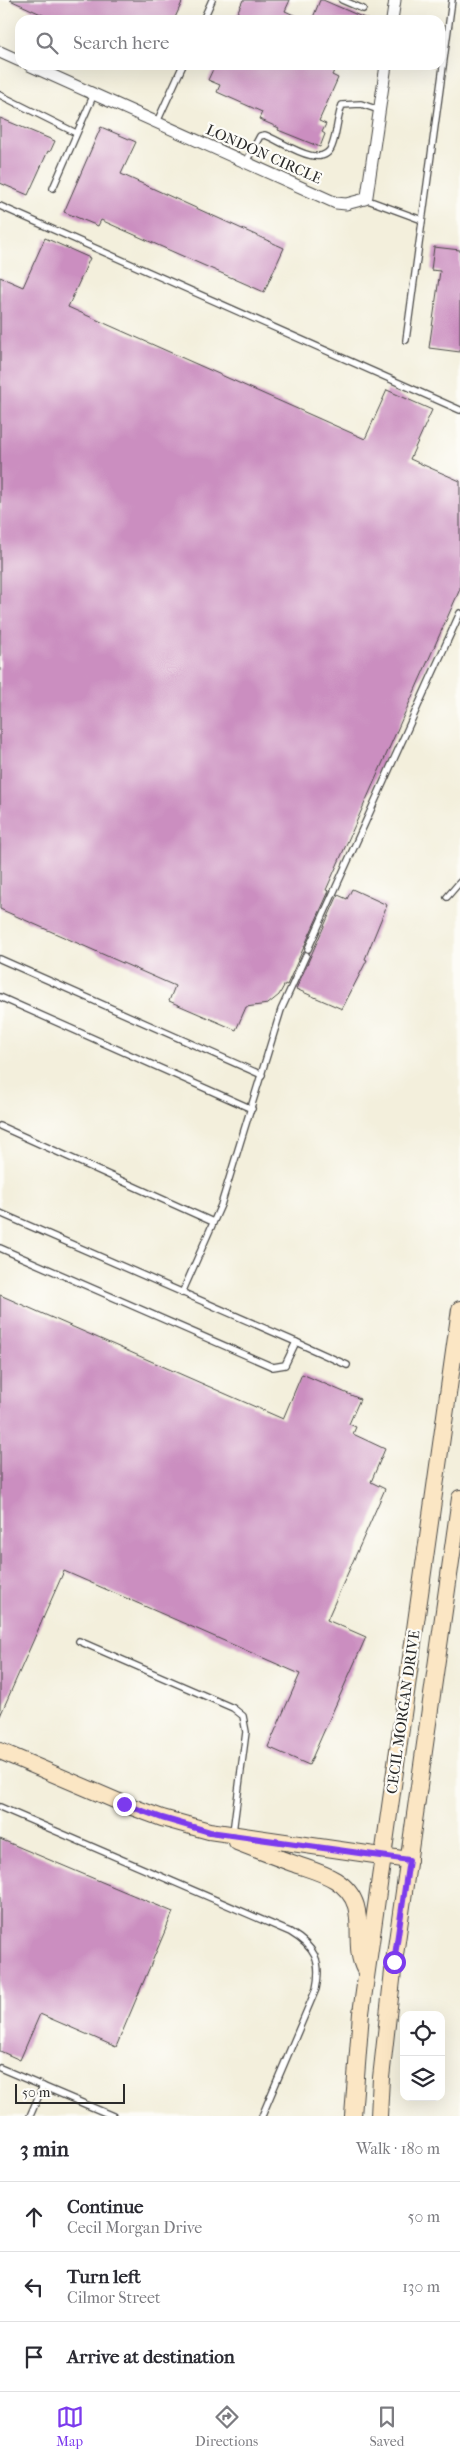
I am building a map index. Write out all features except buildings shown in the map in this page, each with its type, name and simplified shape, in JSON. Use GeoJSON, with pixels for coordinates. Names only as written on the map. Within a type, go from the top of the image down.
{"type":"FeatureCollection","features":[{"type":"Feature","properties":{"kind":"street"},"geometry":{"type":"LineString","coordinates":[[393,15],[395,0]]}},
{"type":"Feature","properties":{"kind":"street"},"geometry":{"type":"LineString","coordinates":[[0,52],[15,59]]}},
{"type":"Feature","properties":{"kind":"street","name":"LONDON CIRCLE"},"geometry":{"type":"LineString","coordinates":[[40,70],[336,203],[346,204],[365,199]]}},
{"type":"Feature","properties":{"kind":"street"},"geometry":{"type":"LineString","coordinates":[[365,199],[370,182],[385,70]]}},
{"type":"Feature","properties":{"kind":"street","name":"CECIL MORGAN DRIVE"},"geometry":{"type":"LineString","coordinates":[[353,2116],[356,2063],[366,1973],[460,1309]]}},
{"type":"Feature","properties":{"kind":"street","name":"CECIL MORGAN DRIVE"},"geometry":{"type":"LineString","coordinates":[[379,2116],[386,2031],[460,1498]]}},
{"type":"Feature","properties":{"kind":"street"},"geometry":{"type":"LineString","coordinates":[[0,1752],[124,1804],[319,1871],[341,1884],[352,1896],[355,1906],[359,1925],[358,1950],[366,1973]]}},
{"type":"Feature","properties":{"kind":"street"},"geometry":{"type":"LineString","coordinates":[[210,1832],[409,1860]]}},
{"type":"Feature","properties":{"kind":"lane"},"geometry":{"type":"LineString","coordinates":[[205,15],[212,0]]}},
{"type":"Feature","properties":{"kind":"lane"},"geometry":{"type":"LineString","coordinates":[[342,0],[363,9]]}},
{"type":"Feature","properties":{"kind":"lane"},"geometry":{"type":"LineString","coordinates":[[445,51],[452,0]]}},
{"type":"Feature","properties":{"kind":"lane"},"geometry":{"type":"LineString","coordinates":[[157,122],[181,70]]}},
{"type":"Feature","properties":{"kind":"lane"},"geometry":{"type":"LineString","coordinates":[[406,340],[442,70]]}},
{"type":"Feature","properties":{"kind":"lane"},"geometry":{"type":"LineString","coordinates":[[52,188],[94,94]]}},
{"type":"Feature","properties":{"kind":"lane"},"geometry":{"type":"LineString","coordinates":[[0,95],[76,133]]}},
{"type":"Feature","properties":{"kind":"lane"},"geometry":{"type":"LineString","coordinates":[[246,162],[256,141],[260,136],[265,135],[310,156],[323,156],[328,154],[332,146],[342,104],[361,104],[380,110]]}},
{"type":"Feature","properties":{"kind":"lane"},"geometry":{"type":"LineString","coordinates":[[365,199],[422,220]]}},
{"type":"Feature","properties":{"kind":"lane"},"geometry":{"type":"LineString","coordinates":[[0,206],[460,410]]}},
{"type":"Feature","properties":{"kind":"lane"},"geometry":{"type":"LineString","coordinates":[[182,1292],[213,1222],[252,1109],[281,1010],[460,613]]}},
{"type":"Feature","properties":{"kind":"lane"},"geometry":{"type":"LineString","coordinates":[[447,897],[460,882]]}},
{"type":"Feature","properties":{"kind":"lane"},"geometry":{"type":"LineString","coordinates":[[0,961],[262,1075]]}},
{"type":"Feature","properties":{"kind":"lane"},"geometry":{"type":"LineString","coordinates":[[0,997],[252,1109]]}},
{"type":"Feature","properties":{"kind":"lane"},"geometry":{"type":"LineString","coordinates":[[0,1126],[213,1222]]}},
{"type":"Feature","properties":{"kind":"lane"},"geometry":{"type":"LineString","coordinates":[[0,1213],[347,1365]]}},
{"type":"Feature","properties":{"kind":"lane"},"geometry":{"type":"LineString","coordinates":[[0,1248],[273,1367],[285,1365],[296,1342]]}},
{"type":"Feature","properties":{"kind":"lane"},"geometry":{"type":"LineString","coordinates":[[79,1640],[233,1708],[243,1716],[246,1732],[233,1834]]}},
{"type":"Feature","properties":{"kind":"lane"},"geometry":{"type":"LineString","coordinates":[[0,1807],[281,1928],[306,1942],[315,1955],[320,1974],[316,1989],[262,2116]]}},
{"type":"Feature","properties":{"kind":"lane"},"geometry":{"type":"LineString","coordinates":[[0,2068],[113,2116]]}},
{"type":"Feature","properties":{"kind":"lane"},"geometry":{"type":"LineString","coordinates":[[30,2116],[43,2086]]}},
{"type":"Feature","properties":{"kind":"route"},"geometry":{"type":"LineString","coordinates":[[124,1804],[162,1818],[210,1832],[409,1860],[394,1962]]}}]}
